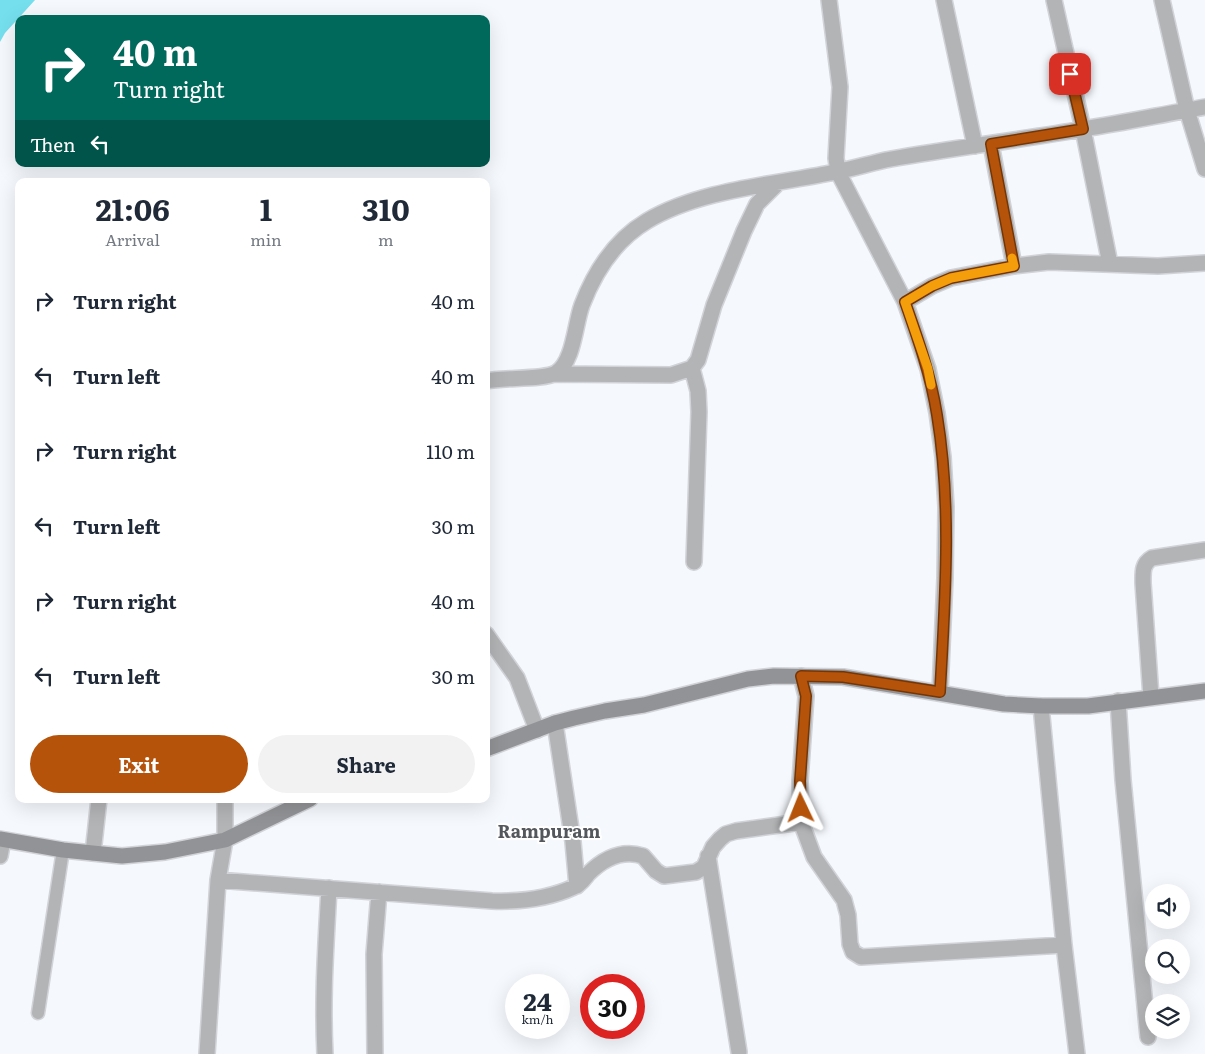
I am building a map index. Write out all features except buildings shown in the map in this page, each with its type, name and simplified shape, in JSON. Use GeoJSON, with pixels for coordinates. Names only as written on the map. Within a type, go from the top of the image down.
{"type":"FeatureCollection","features":[{"type":"Feature","properties":{"kind":"main road"},"geometry":{"type":"LineString","coordinates":[[490,748],[555,723],[606,711],[644,705],[748,679],[774,676],[843,677],[1004,704],[1041,706],[1088,706],[1205,691]]}},
{"type":"Feature","properties":{"kind":"main road"},"geometry":{"type":"LineString","coordinates":[[1,840],[63,850],[122,856],[165,852],[224,840],[302,803]]}},
{"type":"Feature","properties":{"kind":"street"},"geometry":{"type":"LineString","coordinates":[[830,0],[840,88],[836,158],[838,172],[905,302],[928,369],[937,413],[943,457],[946,506],[940,692]]}},
{"type":"Feature","properties":{"kind":"street"},"geometry":{"type":"LineString","coordinates":[[944,0],[975,146]]}},
{"type":"Feature","properties":{"kind":"street"},"geometry":{"type":"LineString","coordinates":[[1054,0],[1083,129],[1110,264]]}},
{"type":"Feature","properties":{"kind":"street"},"geometry":{"type":"LineString","coordinates":[[1162,0],[1188,110],[1205,169]]}},
{"type":"Feature","properties":{"kind":"street"},"geometry":{"type":"LineString","coordinates":[[554,374],[561,369],[568,359],[582,306],[595,277],[607,257],[621,241],[646,221],[682,204],[723,192],[838,172],[888,160],[1083,129],[1205,107]]}},
{"type":"Feature","properties":{"kind":"street"},"geometry":{"type":"LineString","coordinates":[[991,144],[1014,266]]}},
{"type":"Feature","properties":{"kind":"street"},"geometry":{"type":"LineString","coordinates":[[490,380],[554,374],[671,375],[692,368],[698,360],[714,305],[744,231],[757,204],[778,183]]}},
{"type":"Feature","properties":{"kind":"street"},"geometry":{"type":"LineString","coordinates":[[905,302],[932,286],[951,278],[1014,266],[1049,262],[1158,266],[1205,262]]}},
{"type":"Feature","properties":{"kind":"street"},"geometry":{"type":"LineString","coordinates":[[692,368],[698,391],[700,412],[694,562]]}},
{"type":"Feature","properties":{"kind":"street"},"geometry":{"type":"LineString","coordinates":[[1151,697],[1143,583],[1144,566],[1152,558],[1205,550]]}},
{"type":"Feature","properties":{"kind":"street"},"geometry":{"type":"LineString","coordinates":[[490,640],[517,678],[537,730]]}},
{"type":"Feature","properties":{"kind":"street"},"geometry":{"type":"LineString","coordinates":[[801,676],[806,696],[800,781],[801,822],[814,857],[844,900],[848,915],[850,944],[853,952],[861,957],[1064,946]]}},
{"type":"Feature","properties":{"kind":"street"},"geometry":{"type":"LineString","coordinates":[[1118,701],[1123,780],[1145,1006]]}},
{"type":"Feature","properties":{"kind":"street"},"geometry":{"type":"LineString","coordinates":[[1041,706],[1064,946],[1077,1054]]}},
{"type":"Feature","properties":{"kind":"street"},"geometry":{"type":"LineString","coordinates":[[555,723],[573,842],[577,886]]}},
{"type":"Feature","properties":{"kind":"street"},"geometry":{"type":"LineString","coordinates":[[93,853],[99,803]]}},
{"type":"Feature","properties":{"kind":"street"},"geometry":{"type":"LineString","coordinates":[[207,1054],[218,880],[224,840],[225,803]]}},
{"type":"Feature","properties":{"kind":"street"},"geometry":{"type":"LineString","coordinates":[[218,880],[507,902],[549,897],[577,886],[599,864],[613,856],[627,854],[643,856],[664,876],[696,872],[704,867],[713,847],[726,834],[801,822]]}},
{"type":"Feature","properties":{"kind":"street"},"geometry":{"type":"LineString","coordinates":[[0,856],[1,840]]}},
{"type":"Feature","properties":{"kind":"street"},"geometry":{"type":"LineString","coordinates":[[708,856],[739,1052]]}},
{"type":"Feature","properties":{"kind":"street"},"geometry":{"type":"LineString","coordinates":[[325,1054],[323,979],[329,888]]}},
{"type":"Feature","properties":{"kind":"street"},"geometry":{"type":"LineString","coordinates":[[375,1054],[374,954],[379,892]]}},
{"type":"Feature","properties":{"kind":"lane"},"geometry":{"type":"LineString","coordinates":[[38,1013],[63,850]]}},
{"type":"Feature","properties":{"kind":"water"},"geometry":{"type":"Polygon","coordinates":[[[0,0],[35,0],[21,15],[15,15],[15,22],[0,42],[0,0]]]}},
{"type":"Feature","properties":{"kind":"slow traffic"},"geometry":{"type":"LineString","coordinates":[[931,385],[928,369],[905,302],[932,286],[951,278],[1014,266],[1012,258]]}},
{"type":"Feature","properties":{"kind":"district","name":"Rampuram"},"geometry":{"type":"Point","coordinates":[549,830]}},
{"type":"Feature","properties":{"kind":"route"},"geometry":{"type":"LineString","coordinates":[[801,808],[800,781],[806,696],[801,676],[843,677],[940,692],[946,506],[943,457],[928,369],[905,302],[932,286],[951,278],[1014,266],[991,144],[1083,129],[1070,74]]}}]}
